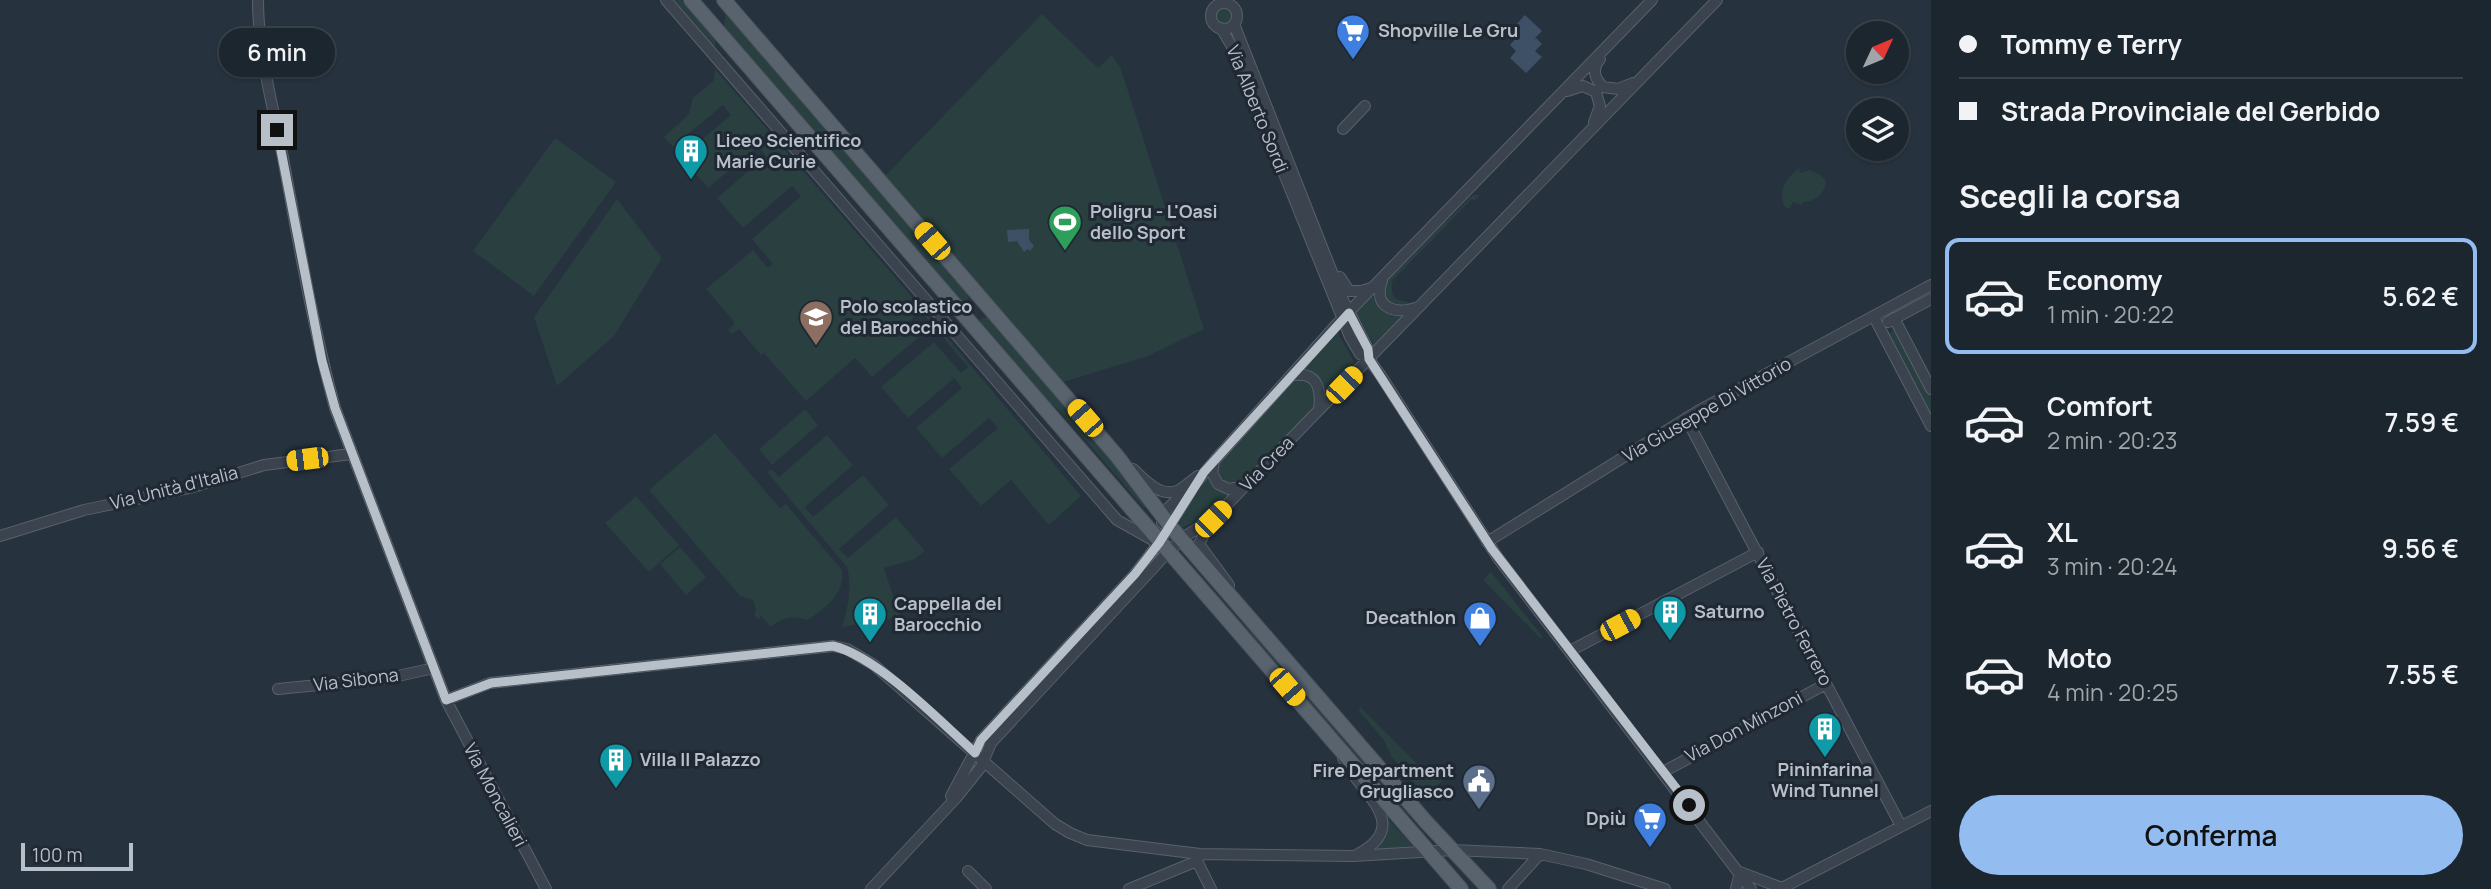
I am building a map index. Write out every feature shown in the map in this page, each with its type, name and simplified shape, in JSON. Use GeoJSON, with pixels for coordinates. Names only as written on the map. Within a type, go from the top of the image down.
{"type":"FeatureCollection","features":[{"type":"Feature","properties":{"kind":"main road"},"geometry":{"type":"LineString","coordinates":[[691,0],[1461,889]]}},
{"type":"Feature","properties":{"kind":"main road"},"geometry":{"type":"LineString","coordinates":[[724,0],[1118,456],[1166,522],[1427,823],[1489,889]]}},
{"type":"Feature","properties":{"kind":"main road"},"geometry":{"type":"LineString","coordinates":[[967,320],[986,303]]}},
{"type":"Feature","properties":{"kind":"street","name":"Via Moncalieri"},"geometry":{"type":"LineString","coordinates":[[258,0],[267,76],[317,335],[335,408],[446,700],[546,889]]}},
{"type":"Feature","properties":{"kind":"street"},"geometry":{"type":"LineString","coordinates":[[666,0],[1117,520],[1164,547]]}},
{"type":"Feature","properties":{"kind":"street","name":"Via Crea"},"geometry":{"type":"LineString","coordinates":[[1166,522],[1167,509],[1195,484],[1311,353],[1652,0]]}},
{"type":"Feature","properties":{"kind":"street","name":"Via Crea"},"geometry":{"type":"LineString","coordinates":[[1182,540],[1213,519],[1246,486],[1717,0]]}},
{"type":"Feature","properties":{"kind":"street","name":"Via Alberto Sordi"},"geometry":{"type":"LineString","coordinates":[[1346,316],[1315,230],[1294,190],[1234,50],[1221,28],[1212,19],[1219,2],[1232,6],[1236,12],[1234,24],[1294,190],[1333,295],[1346,316],[1368,349],[1369,359],[1487,542],[1751,889]]}},
{"type":"Feature","properties":{"kind":"street","name":"Via Alberto Sordi"},"geometry":{"type":"LineString","coordinates":[[1221,28],[1234,24]]}},
{"type":"Feature","properties":{"kind":"street","name":"Via Crea"},"geometry":{"type":"LineString","coordinates":[[1611,42],[1596,64],[1594,74],[1599,83],[1607,89],[1618,89],[1641,79]]}},
{"type":"Feature","properties":{"kind":"street","name":"Via Crea"},"geometry":{"type":"LineString","coordinates":[[1561,94],[1583,86],[1596,92],[1600,106],[1589,132]]}},
{"type":"Feature","properties":{"kind":"street"},"geometry":{"type":"LineString","coordinates":[[1343,129],[1365,106]]}},
{"type":"Feature","properties":{"kind":"street","name":"Via Alberto Sordi"},"geometry":{"type":"LineString","coordinates":[[1315,230],[1326,243],[1346,288],[1355,292],[1374,288]]}},
{"type":"Feature","properties":{"kind":"street"},"geometry":{"type":"LineString","coordinates":[[1383,279],[1380,285],[1381,298],[1390,309],[1403,312],[1420,307]]}},
{"type":"Feature","properties":{"kind":"street","name":"Via Giuseppe Di Vittorio"},"geometry":{"type":"LineString","coordinates":[[1487,542],[1686,418],[1877,321],[1931,285]]}},
{"type":"Feature","properties":{"kind":"street","name":"Via Crea"},"geometry":{"type":"LineString","coordinates":[[1311,353],[1316,340],[1332,318],[1333,295]]}},
{"type":"Feature","properties":{"kind":"street","name":"Via Giuseppe Di Vittorio"},"geometry":{"type":"LineString","coordinates":[[1877,321],[1894,318],[1931,299]]}},
{"type":"Feature","properties":{"kind":"street"},"geometry":{"type":"LineString","coordinates":[[1894,318],[1931,390]]}},
{"type":"Feature","properties":{"kind":"street"},"geometry":{"type":"LineString","coordinates":[[1877,321],[1931,426]]}},
{"type":"Feature","properties":{"kind":"street"},"geometry":{"type":"LineString","coordinates":[[1290,376],[1306,376],[1317,383],[1321,392],[1319,410]]}},
{"type":"Feature","properties":{"kind":"street","name":"Via Pietro Ferrero"},"geometry":{"type":"LineString","coordinates":[[1686,418],[1901,826]]}},
{"type":"Feature","properties":{"kind":"street","name":"Via Unità d'Italia"},"geometry":{"type":"LineString","coordinates":[[0,536],[84,510],[190,488],[264,464],[351,454]]}},
{"type":"Feature","properties":{"kind":"street"},"geometry":{"type":"LineString","coordinates":[[1118,456],[1147,482],[1162,491],[1179,490],[1204,472]]}},
{"type":"Feature","properties":{"kind":"street"},"geometry":{"type":"LineString","coordinates":[[1215,460],[1212,473],[1218,484],[1229,489],[1246,486]]}},
{"type":"Feature","properties":{"kind":"street"},"geometry":{"type":"LineString","coordinates":[[1213,519],[1199,544],[1264,625],[1279,651]]}},
{"type":"Feature","properties":{"kind":"street"},"geometry":{"type":"LineString","coordinates":[[1164,547],[1166,522]]}},
{"type":"Feature","properties":{"kind":"street"},"geometry":{"type":"LineString","coordinates":[[872,889],[973,777],[981,740],[1135,574],[1164,547],[1182,540]]}},
{"type":"Feature","properties":{"kind":"street"},"geometry":{"type":"LineString","coordinates":[[1570,651],[1758,552]]}},
{"type":"Feature","properties":{"kind":"street"},"geometry":{"type":"LineString","coordinates":[[446,700],[491,683],[833,646],[847,649],[874,665],[1044,816],[1070,833],[1104,843],[1198,857],[1354,856],[1428,850],[1540,854],[1586,864],[1646,886],[1665,889]]}},
{"type":"Feature","properties":{"kind":"street","name":"Via Sibona"},"geometry":{"type":"LineString","coordinates":[[278,689],[389,678],[434,668]]}},
{"type":"Feature","properties":{"kind":"street","name":"Via Don Minzoni"},"geometry":{"type":"LineString","coordinates":[[1663,772],[1826,684]]}},
{"type":"Feature","properties":{"kind":"street"},"geometry":{"type":"LineString","coordinates":[[1340,749],[1349,771],[1374,800],[1382,817],[1378,839],[1368,849],[1354,856]]}},
{"type":"Feature","properties":{"kind":"street"},"geometry":{"type":"LineString","coordinates":[[1737,889],[1740,872],[1781,888],[1931,811]]}},
{"type":"Feature","properties":{"kind":"street"},"geometry":{"type":"LineString","coordinates":[[1508,889],[1540,854]]}},
{"type":"Feature","properties":{"kind":"street"},"geometry":{"type":"LineString","coordinates":[[1129,889],[1198,857]]}},
{"type":"Feature","properties":{"kind":"street"},"geometry":{"type":"LineString","coordinates":[[1198,857],[1211,889]]}},
{"type":"Feature","properties":{"kind":"street"},"geometry":{"type":"LineString","coordinates":[[968,871],[986,889]]}},
{"type":"Feature","properties":{"kind":"green space"},"geometry":{"type":"Polygon","coordinates":[[[672,0],[682,0],[716,39],[715,50],[672,0]]]}},
{"type":"Feature","properties":{"kind":"green space"},"geometry":{"type":"Polygon","coordinates":[[[1224,7],[1230,9],[1230,21],[1224,23],[1218,21],[1216,15],[1218,9],[1224,7]]]}},
{"type":"Feature","properties":{"kind":"green space"},"geometry":{"type":"Polygon","coordinates":[[[725,13],[969,295],[968,302],[961,302],[724,29],[725,13]]]}},
{"type":"Feature","properties":{"kind":"green space","name":"Poligru - L'Oasi dello Sport"},"geometry":{"type":"Polygon","coordinates":[[[1042,14],[1098,68],[1112,55],[1121,69],[1204,329],[1148,356],[1063,382],[885,176],[1042,14]]]}},
{"type":"Feature","properties":{"kind":"green space"},"geometry":{"type":"Polygon","coordinates":[[[715,69],[932,320],[932,324],[921,311],[907,323],[919,337],[872,377],[855,358],[806,401],[739,329],[732,334],[728,330],[735,323],[706,289],[753,250],[768,268],[773,264],[752,239],[801,196],[792,186],[743,228],[717,198],[766,156],[758,146],[708,188],[681,157],[731,115],[723,105],[673,147],[664,137],[689,114],[693,98],[714,80],[715,69]]]}},
{"type":"Feature","properties":{"kind":"green space"},"geometry":{"type":"Polygon","coordinates":[[[555,138],[616,182],[534,296],[473,251],[555,138]]]}},
{"type":"Feature","properties":{"kind":"green space"},"geometry":{"type":"Polygon","coordinates":[[[1799,168],[1800,173],[1810,170],[1820,175],[1826,181],[1825,186],[1815,199],[1802,202],[1802,205],[1793,202],[1789,209],[1784,206],[1782,200],[1783,190],[1787,180],[1799,168]]]}},
{"type":"Feature","properties":{"kind":"green space"},"geometry":{"type":"Polygon","coordinates":[[[1473,195],[1480,195],[1474,201],[1472,199],[1393,280],[1395,298],[1410,304],[1401,309],[1386,300],[1384,280],[1440,223],[1448,220],[1473,195]]]}},
{"type":"Feature","properties":{"kind":"green space"},"geometry":{"type":"Polygon","coordinates":[[[617,199],[662,258],[614,336],[557,386],[534,317],[617,199]]]}},
{"type":"Feature","properties":{"kind":"green space"},"geometry":{"type":"Polygon","coordinates":[[[1371,295],[1389,313],[1404,315],[1374,345],[1355,311],[1371,295]]]}},
{"type":"Feature","properties":{"kind":"green space"},"geometry":{"type":"Polygon","coordinates":[[[988,317],[1114,462],[1146,506],[1144,508],[1061,412],[1043,398],[979,324],[981,318],[988,317]]]}},
{"type":"Feature","properties":{"kind":"green space"},"geometry":{"type":"Polygon","coordinates":[[[936,329],[940,329],[1081,496],[1049,525],[1011,480],[981,506],[949,469],[998,428],[989,418],[942,458],[916,428],[962,388],[954,378],[908,418],[881,387],[934,342],[961,373],[968,367],[936,329]]]}},
{"type":"Feature","properties":{"kind":"green space"},"geometry":{"type":"Polygon","coordinates":[[[1336,329],[1355,364],[1325,397],[1299,371],[1336,329]]]}},
{"type":"Feature","properties":{"kind":"green space"},"geometry":{"type":"Polygon","coordinates":[[[1897,329],[1931,396],[1931,413],[1889,333],[1897,329]]]}},
{"type":"Feature","properties":{"kind":"green space"},"geometry":{"type":"Polygon","coordinates":[[[1298,379],[1309,382],[1316,390],[1314,408],[1239,483],[1229,486],[1216,477],[1216,463],[1288,382],[1298,379]]]}},
{"type":"Feature","properties":{"kind":"green space"},"geometry":{"type":"Polygon","coordinates":[[[805,409],[818,425],[772,465],[759,449],[805,409]]]}},
{"type":"Feature","properties":{"kind":"green space"},"geometry":{"type":"Polygon","coordinates":[[[715,433],[780,508],[786,504],[842,570],[841,586],[833,599],[808,620],[788,618],[771,627],[761,616],[758,619],[754,614],[756,610],[753,600],[740,596],[649,490],[715,433]]]}},
{"type":"Feature","properties":{"kind":"green space"},"geometry":{"type":"Polygon","coordinates":[[[827,435],[853,465],[805,507],[813,517],[863,475],[889,505],[839,549],[848,558],[896,517],[925,551],[915,559],[884,568],[900,617],[842,627],[849,597],[847,567],[767,472],[771,469],[779,477],[827,435]]]}},
{"type":"Feature","properties":{"kind":"green space"},"geometry":{"type":"Polygon","coordinates":[[[1209,470],[1233,492],[1206,517],[1181,528],[1179,525],[1186,507],[1209,470]]]}},
{"type":"Feature","properties":{"kind":"green space"},"geometry":{"type":"Polygon","coordinates":[[[636,496],[679,545],[649,572],[605,523],[636,496]]]}},
{"type":"Feature","properties":{"kind":"green space"},"geometry":{"type":"Polygon","coordinates":[[[680,547],[706,577],[686,595],[660,564],[680,547]]]}},
{"type":"Feature","properties":{"kind":"green space"},"geometry":{"type":"Polygon","coordinates":[[[1189,562],[1249,630],[1263,640],[1413,813],[1409,816],[1377,778],[1360,764],[1187,564],[1189,562]]]}},
{"type":"Feature","properties":{"kind":"green space"},"geometry":{"type":"Polygon","coordinates":[[[1491,572],[1543,637],[1541,639],[1483,580],[1491,572]]]}},
{"type":"Feature","properties":{"kind":"green space"},"geometry":{"type":"Polygon","coordinates":[[[1360,707],[1427,774],[1433,768],[1444,779],[1426,797],[1392,757],[1383,739],[1359,711],[1360,707]]]}},
{"type":"Feature","properties":{"kind":"green space"},"geometry":{"type":"Polygon","coordinates":[[[1388,819],[1412,845],[1411,846],[1377,850],[1388,819]]]}},
{"type":"Feature","properties":{"kind":"water"},"geometry":{"type":"Polygon","coordinates":[[[1525,15],[1542,31],[1533,40],[1536,38],[1542,44],[1535,51],[1542,57],[1526,73],[1510,58],[1516,51],[1510,45],[1516,38],[1509,32],[1525,15]]]}},
{"type":"Feature","properties":{"kind":"water"},"geometry":{"type":"Polygon","coordinates":[[[1029,229],[1029,240],[1034,246],[1030,251],[1028,249],[1024,252],[1017,241],[1008,242],[1007,230],[1029,229]]]}},
{"type":"Feature","properties":{"kind":"place","name":"Shopville Le Gru"},"geometry":{"type":"Point","coordinates":[1353,61]}},
{"type":"Feature","properties":{"kind":"place","name":"Liceo Scientifico Marie Curie"},"geometry":{"type":"Point","coordinates":[691,181]}},
{"type":"Feature","properties":{"kind":"place","name":"Poligru - L'Oasi dello Sport"},"geometry":{"type":"Point","coordinates":[1065,252]}},
{"type":"Feature","properties":{"kind":"place","name":"Polo scolastico del Barocchio"},"geometry":{"type":"Point","coordinates":[816,347]}},
{"type":"Feature","properties":{"kind":"place","name":"Saturno"},"geometry":{"type":"Point","coordinates":[1670,642]}},
{"type":"Feature","properties":{"kind":"place","name":"Cappella del Barocchio"},"geometry":{"type":"Point","coordinates":[870,644]}},
{"type":"Feature","properties":{"kind":"place","name":"Decathlon"},"geometry":{"type":"Point","coordinates":[1480,648]}},
{"type":"Feature","properties":{"kind":"place","name":"Pininfarina Wind Tunnel"},"geometry":{"type":"Point","coordinates":[1825,759]}},
{"type":"Feature","properties":{"kind":"place","name":"Villa Il Palazzo"},"geometry":{"type":"Point","coordinates":[616,790]}},
{"type":"Feature","properties":{"kind":"place","name":"Fire Department Grugliasco"},"geometry":{"type":"Point","coordinates":[1479,811]}},
{"type":"Feature","properties":{"kind":"place","name":"Dpiù"},"geometry":{"type":"Point","coordinates":[1650,849]}},
{"type":"Feature","properties":{"kind":"route"},"geometry":{"type":"LineString","coordinates":[[277,130],[322,361],[335,408],[446,700],[491,683],[833,646],[847,649],[874,665],[975,753],[981,740],[1135,574],[1159,543],[1204,472],[1349,313],[1368,349],[1369,359],[1492,549],[1689,805]]}}]}
